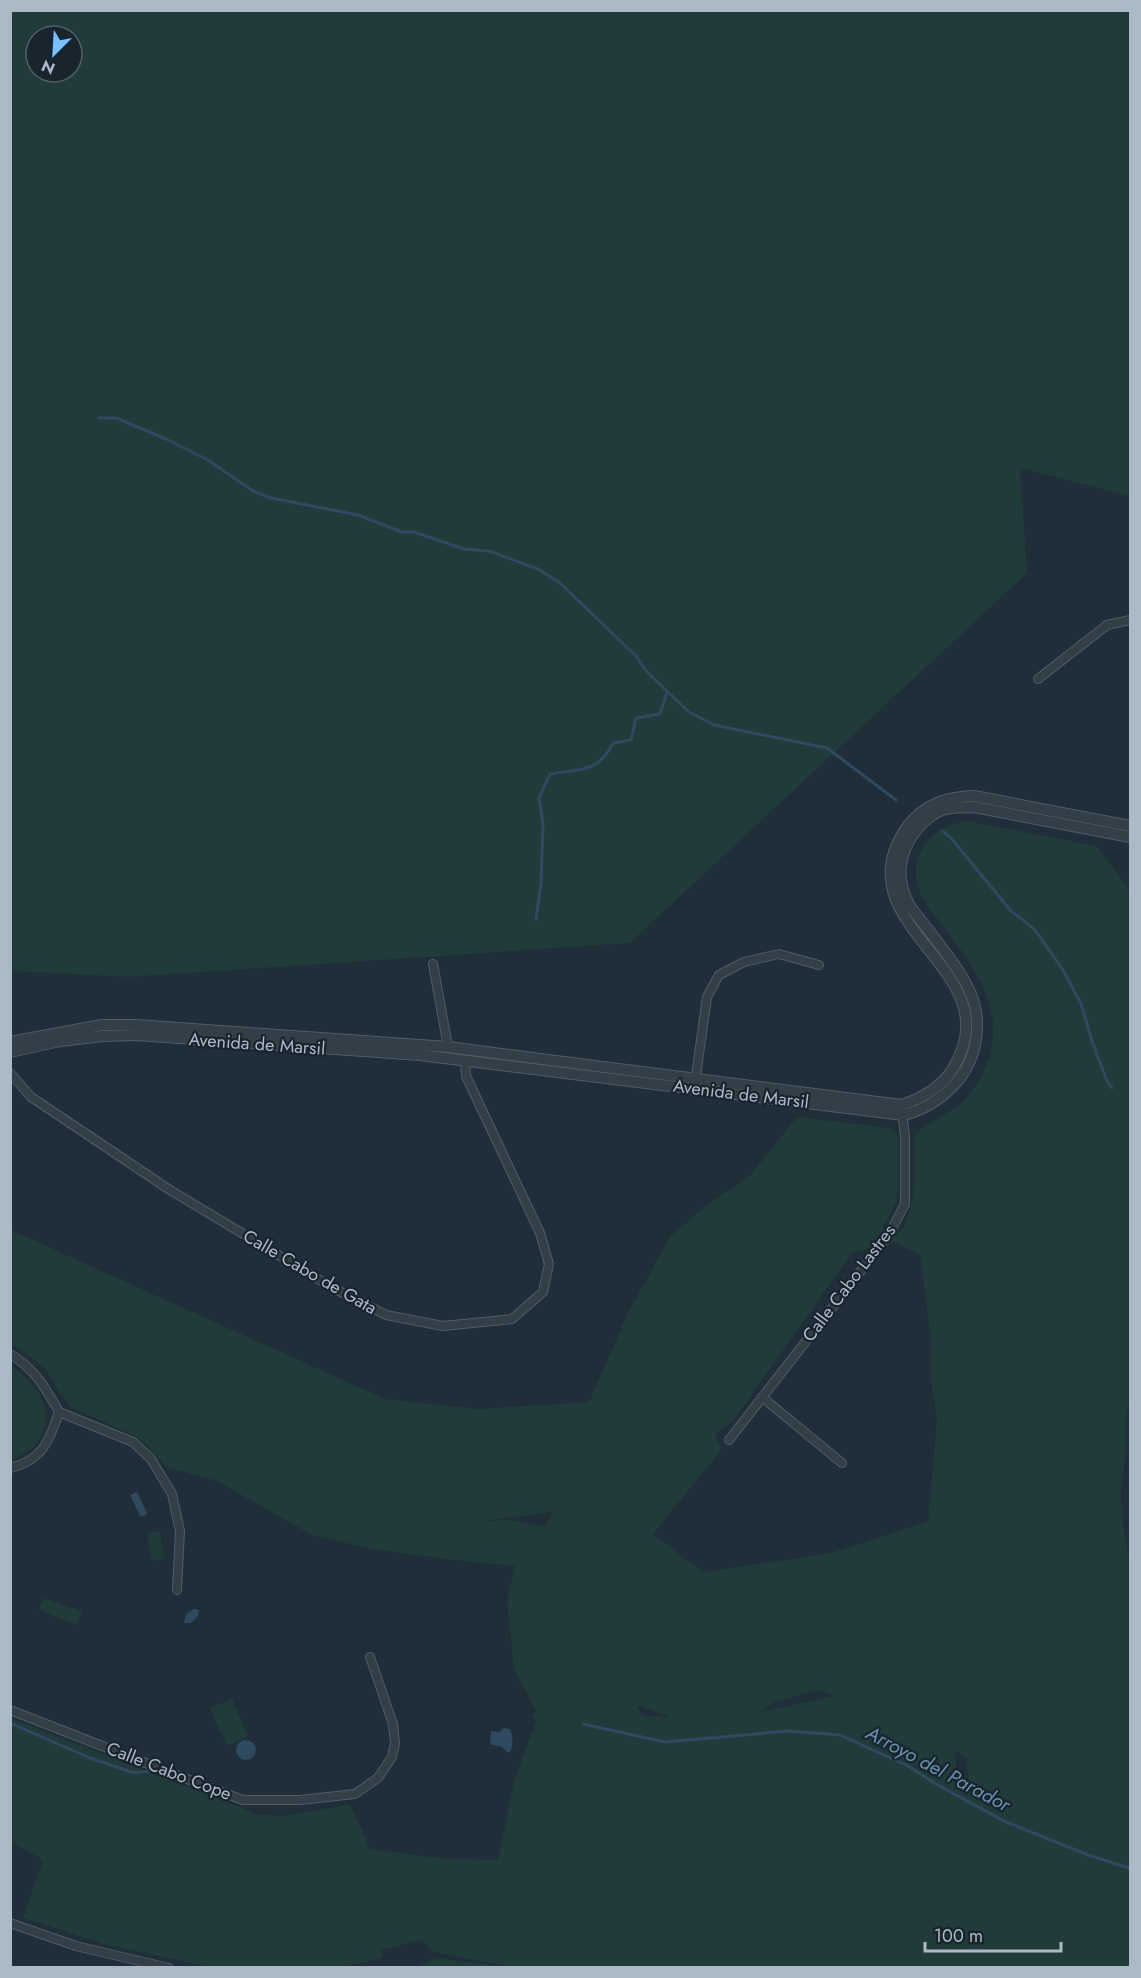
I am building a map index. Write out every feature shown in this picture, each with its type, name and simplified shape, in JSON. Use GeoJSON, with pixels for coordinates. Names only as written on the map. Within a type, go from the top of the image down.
{"type":"FeatureCollection","features":[{"type":"Feature","properties":{"kind":"street"},"geometry":{"type":"LineString","coordinates":[[1038,679],[1107,625],[1131,620]]}},
{"type":"Feature","properties":{"kind":"street"},"geometry":{"type":"LineString","coordinates":[[902,1110],[943,1082],[957,1062],[966,1040],[964,1004],[953,982],[901,912],[894,898],[890,880],[890,863],[894,848],[908,825],[928,806],[958,796],[974,796],[1131,826]]}},
{"type":"Feature","properties":{"kind":"street","name":"Avenida de Marsil"},"geometry":{"type":"LineString","coordinates":[[10,1042],[102,1025],[137,1025],[448,1047],[915,1112],[952,1089],[971,1060],[976,1043],[977,1025],[974,1002],[962,978],[910,906],[904,894],[900,877],[901,865],[904,852],[916,831],[933,814],[958,807],[974,807],[1131,837]]}},
{"type":"Feature","properties":{"kind":"street"},"geometry":{"type":"LineString","coordinates":[[695,1083],[707,997],[719,975],[744,962],[778,954],[819,965]]}},
{"type":"Feature","properties":{"kind":"street"},"geometry":{"type":"LineString","coordinates":[[433,964],[448,1047]]}},
{"type":"Feature","properties":{"kind":"street","name":"Avenida de Marsil"},"geometry":{"type":"LineString","coordinates":[[10,1052],[60,1041],[137,1035],[420,1055],[695,1083]]}},
{"type":"Feature","properties":{"kind":"street","name":"Calle Cabo de Gata"},"geometry":{"type":"LineString","coordinates":[[10,1073],[31,1097],[170,1190],[333,1288],[386,1315],[443,1326],[512,1319],[543,1293],[549,1264],[540,1233],[466,1076],[465,1060]]}},
{"type":"Feature","properties":{"kind":"street","name":"Calle Cabo Lastres"},"geometry":{"type":"LineString","coordinates":[[729,1440],[888,1236],[905,1204],[905,1136],[902,1110]]}},
{"type":"Feature","properties":{"kind":"street"},"geometry":{"type":"LineString","coordinates":[[10,1354],[26,1364],[45,1386],[59,1412],[133,1442],[151,1459],[172,1494],[180,1531],[177,1590]]}},
{"type":"Feature","properties":{"kind":"street"},"geometry":{"type":"LineString","coordinates":[[762,1397],[842,1463]]}},
{"type":"Feature","properties":{"kind":"street"},"geometry":{"type":"LineString","coordinates":[[10,1468],[27,1463],[41,1452],[52,1433],[59,1412]]}},
{"type":"Feature","properties":{"kind":"street","name":"Calle Cabo Cope"},"geometry":{"type":"LineString","coordinates":[[10,1710],[243,1800],[300,1800],[355,1794],[378,1778],[392,1757],[395,1743],[393,1724],[370,1657]]}},
{"type":"Feature","properties":{"kind":"street"},"geometry":{"type":"LineString","coordinates":[[10,1923],[76,1946],[169,1968]]}},
{"type":"Feature","properties":{"kind":"green space"},"geometry":{"type":"Polygon","coordinates":[[[11,10],[1130,11],[1130,496],[1020,468],[1027,573],[630,943],[128,977],[11,971],[11,10]]]}},
{"type":"Feature","properties":{"kind":"green space"},"geometry":{"type":"Polygon","coordinates":[[[968,821],[1097,846],[1130,892],[1130,1399],[1126,1417],[1126,1450],[1121,1492],[1130,1567],[1130,1967],[517,1968],[433,1952],[422,1940],[381,1950],[383,1958],[342,1967],[208,1967],[108,1945],[23,1918],[43,1860],[11,1842],[11,1718],[257,1814],[284,1816],[350,1804],[370,1849],[439,1858],[498,1860],[514,1781],[536,1721],[531,1716],[536,1710],[514,1670],[507,1600],[515,1566],[371,1549],[312,1535],[217,1481],[166,1467],[146,1444],[135,1436],[71,1407],[42,1367],[11,1344],[11,1230],[385,1399],[478,1409],[589,1402],[629,1311],[670,1237],[709,1203],[749,1177],[797,1117],[891,1128],[898,1136],[898,1190],[895,1205],[881,1230],[892,1227],[901,1232],[913,1196],[914,1135],[954,1108],[970,1093],[986,1066],[993,1031],[991,1010],[974,970],[923,899],[918,885],[916,871],[923,847],[931,837],[954,824],[968,821]],[[894,1242],[852,1253],[732,1422],[716,1436],[722,1449],[653,1534],[703,1572],[831,1553],[928,1521],[937,1420],[930,1375],[931,1340],[920,1255],[894,1242]],[[553,1512],[481,1521],[510,1520],[545,1527],[553,1512]],[[819,1690],[775,1702],[760,1712],[835,1696],[819,1690]],[[637,1705],[642,1716],[671,1717],[637,1705]],[[955,1751],[958,1785],[968,1780],[967,1758],[955,1751]]]}},
{"type":"Feature","properties":{"kind":"green space"},"geometry":{"type":"Polygon","coordinates":[[[11,1365],[35,1388],[45,1406],[46,1416],[45,1427],[34,1446],[24,1454],[11,1459],[11,1365]]]}},
{"type":"Feature","properties":{"kind":"green space"},"geometry":{"type":"Polygon","coordinates":[[[160,1531],[165,1559],[152,1561],[147,1533],[160,1531]]]}},
{"type":"Feature","properties":{"kind":"green space"},"geometry":{"type":"Polygon","coordinates":[[[43,1598],[82,1611],[77,1625],[39,1610],[43,1598]]]}},
{"type":"Feature","properties":{"kind":"green space"},"geometry":{"type":"Polygon","coordinates":[[[232,1699],[248,1736],[227,1746],[209,1708],[232,1699]]]}},
{"type":"Feature","properties":{"kind":"green space"},"geometry":{"type":"Polygon","coordinates":[[[435,1958],[510,1967],[417,1967],[435,1958]]]}},
{"type":"Feature","properties":{"kind":"water"},"geometry":{"type":"Polygon","coordinates":[[[137,1492],[147,1513],[145,1516],[140,1516],[130,1495],[137,1492]]]}},
{"type":"Feature","properties":{"kind":"water"},"geometry":{"type":"Polygon","coordinates":[[[194,1609],[199,1610],[198,1616],[191,1623],[184,1623],[186,1614],[194,1609]]]}},
{"type":"Feature","properties":{"kind":"water"},"geometry":{"type":"Polygon","coordinates":[[[504,1728],[510,1729],[512,1735],[509,1753],[490,1742],[491,1731],[499,1732],[504,1728]]]}},
{"type":"Feature","properties":{"kind":"water"},"geometry":{"type":"Polygon","coordinates":[[[246,1740],[253,1743],[256,1750],[253,1757],[246,1760],[239,1757],[236,1750],[239,1743],[246,1740]]]}},
{"type":"Feature","properties":{"kind":"waterway"},"geometry":{"type":"LineString","coordinates":[[99,418],[116,418],[166,439],[208,460],[253,491],[271,498],[358,515],[402,532],[414,532],[464,549],[489,551],[538,569],[560,583],[636,656],[647,672],[689,712],[714,725],[827,748],[896,800]]}},
{"type":"Feature","properties":{"kind":"waterway"},"geometry":{"type":"LineString","coordinates":[[536,919],[541,883],[543,824],[539,798],[550,774],[595,765],[613,743],[631,740],[636,718],[660,714],[667,692]]}},
{"type":"Feature","properties":{"kind":"waterway"},"geometry":{"type":"LineString","coordinates":[[942,831],[950,837],[1011,911],[1035,930],[1063,970],[1081,1004],[1093,1044],[1107,1081],[1112,1088]]}},
{"type":"Feature","properties":{"kind":"waterway","name":"Arroyo del Parador"},"geometry":{"type":"LineString","coordinates":[[10,1723],[90,1758],[134,1773],[150,1771]]}},
{"type":"Feature","properties":{"kind":"waterway","name":"Arroyo del Parador"},"geometry":{"type":"LineString","coordinates":[[583,1724],[665,1742],[788,1731],[840,1735],[908,1766],[1004,1821],[1130,1870]]}}]}
